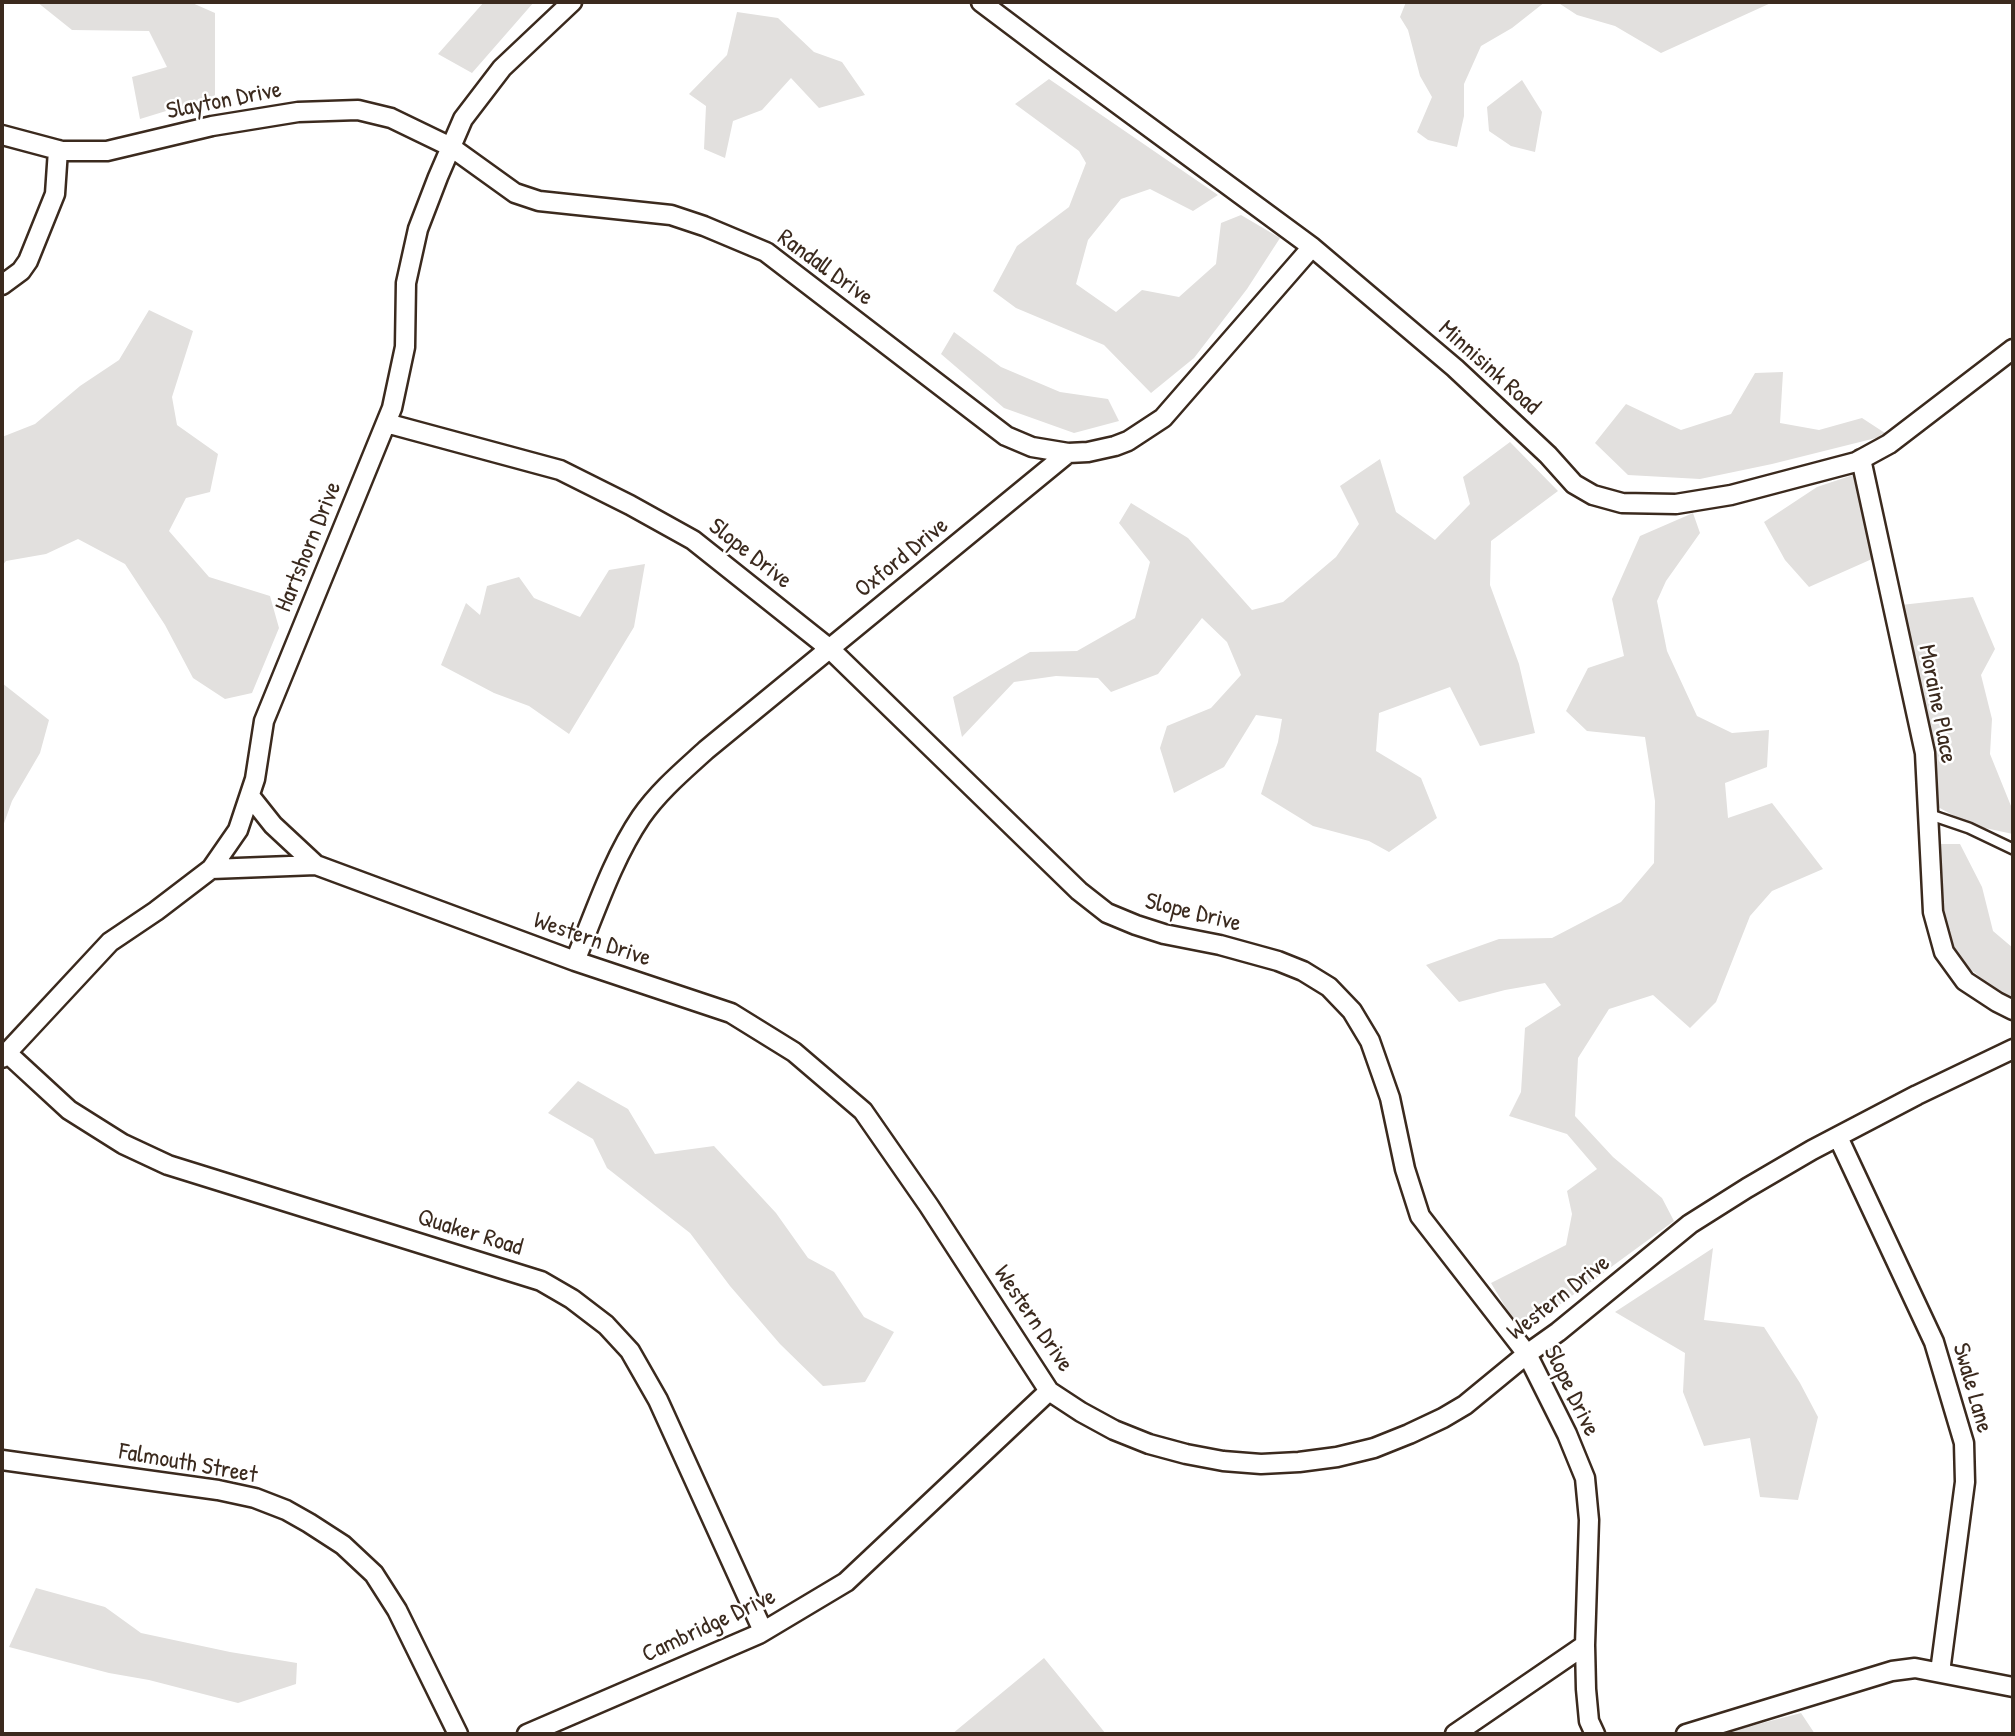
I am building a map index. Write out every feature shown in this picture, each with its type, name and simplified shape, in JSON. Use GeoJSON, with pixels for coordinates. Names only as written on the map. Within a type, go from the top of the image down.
{"type":"FeatureCollection","features":[{"type":"Feature","properties":{"kind":"street","name":"Hartshorn Drive"},"geometry":{"type":"LineString","coordinates":[[4,1055],[110,942],[211,869],[238,830],[250,796],[264,721],[392,408],[405,347],[406,282],[418,229],[451,147],[463,119],[502,68],[572,2]]}},
{"type":"Feature","properties":{"kind":"street","name":"Minnisink Road"},"geometry":{"type":"LineString","coordinates":[[981,2],[1312,247],[1455,368],[1574,484],[1593,495],[1622,503],[1676,504],[1731,495],[1861,459],[1889,444],[2013,349]]}},
{"type":"Feature","properties":{"kind":"street","name":"Slayton Drive"},"geometry":{"type":"LineString","coordinates":[[2,135],[58,150],[107,150],[212,126],[298,112],[358,110],[391,118],[451,147]]}},
{"type":"Feature","properties":{"kind":"street","name":"Randall Drive"},"geometry":{"type":"LineString","coordinates":[[451,147],[515,193],[539,201],[671,215],[766,252],[1006,436],[1032,447],[1068,453]]}},
{"type":"Feature","properties":{"kind":"street"},"geometry":{"type":"LineString","coordinates":[[2,285],[21,271],[28,261],[54,194],[58,150]]}},
{"type":"Feature","properties":{"kind":"street"},"geometry":{"type":"LineString","coordinates":[[1068,453],[1115,446],[1128,441],[1163,418],[1312,247]]}},
{"type":"Feature","properties":{"kind":"street","name":"Slope Drive"},"geometry":{"type":"LineString","coordinates":[[386,423],[560,470],[693,540],[830,649],[1079,891],[1107,913],[1164,934],[1220,945],[1278,961],[1303,971],[1329,987],[1352,1011],[1370,1041],[1390,1098],[1405,1169],[1420,1216],[1527,1354],[1567,1434],[1584,1478],[1589,1520],[1585,1645],[1589,1721],[1595,1734]]}},
{"type":"Feature","properties":{"kind":"street","name":"Oxford Drive"},"geometry":{"type":"LineString","coordinates":[[575,961],[622,851],[642,816],[669,784],[706,750],[1068,453]]}},
{"type":"Feature","properties":{"kind":"street","name":"Moraine Place"},"geometry":{"type":"LineString","coordinates":[[1861,459],[1925,753],[1933,912],[1944,952],[1965,981],[2013,1010]]}},
{"type":"Feature","properties":{"kind":"street","name":"Western Drive"},"geometry":{"type":"LineString","coordinates":[[250,796],[273,825],[316,865]]}},
{"type":"Feature","properties":{"kind":"street","name":"Western Drive"},"geometry":{"type":"LineString","coordinates":[[211,869],[316,865],[575,961],[731,1013],[793,1052],[863,1111],[929,1206],[1049,1391],[1114,1430],[1162,1448],[1223,1461],[1261,1464],[1299,1462],[1349,1454],[1374,1448],[1409,1434],[1465,1405],[1690,1224],[1747,1188],[1838,1137],[2013,1049]]}},
{"type":"Feature","properties":{"kind":"street","name":"Quaker Road"},"geometry":{"type":"LineString","coordinates":[[4,1055],[69,1110],[123,1144],[167,1165],[541,1281],[572,1298],[606,1325],[630,1351],[658,1400],[763,1632]]}},
{"type":"Feature","properties":{"kind":"street","name":"Swale Lane"},"geometry":{"type":"LineString","coordinates":[[1838,1137],[1934,1342],[1964,1443],[1965,1482],[1940,1672]]}},
{"type":"Feature","properties":{"kind":"street","name":"Cambridge Drive"},"geometry":{"type":"LineString","coordinates":[[527,1734],[763,1632],[846,1581],[1049,1391]]}},
{"type":"Feature","properties":{"kind":"street","name":"Falmouth Street"},"geometry":{"type":"LineString","coordinates":[[2,1461],[218,1490],[255,1498],[286,1510],[309,1523],[343,1545],[374,1574],[397,1610],[458,1734]]}},
{"type":"Feature","properties":{"kind":"street"},"geometry":{"type":"LineString","coordinates":[[1455,1734],[1585,1645]]}},
{"type":"Feature","properties":{"kind":"street"},"geometry":{"type":"LineString","coordinates":[[1686,1734],[1892,1671],[1914,1668],[2013,1687]]}},
{"type":"Feature","properties":{"kind":"lane"},"geometry":{"type":"LineString","coordinates":[[1928,814],[1969,828],[2013,849]]}},
{"type":"Feature","properties":{"kind":"shaded area"},"geometry":{"type":"Polygon","coordinates":[[[37,2],[190,2],[215,13],[215,96],[140,119],[132,77],[167,67],[149,31],[72,30],[37,2]]]}},
{"type":"Feature","properties":{"kind":"shaded area"},"geometry":{"type":"Polygon","coordinates":[[[484,2],[534,2],[472,73],[438,54],[484,2]]]}},
{"type":"Feature","properties":{"kind":"shaded area"},"geometry":{"type":"Polygon","coordinates":[[[1406,2],[1545,2],[1512,28],[1481,46],[1464,84],[1464,116],[1457,147],[1428,140],[1417,132],[1432,97],[1420,76],[1408,30],[1400,17],[1406,2]]]}},
{"type":"Feature","properties":{"kind":"shaded area"},"geometry":{"type":"Polygon","coordinates":[[[1557,2],[1773,2],[1661,53],[1615,26],[1577,15],[1557,2]]]}},
{"type":"Feature","properties":{"kind":"shaded area"},"geometry":{"type":"Polygon","coordinates":[[[737,12],[778,18],[814,52],[842,62],[865,95],[819,108],[791,78],[762,110],[733,121],[725,158],[704,149],[706,106],[689,94],[727,55],[737,12]]]}},
{"type":"Feature","properties":{"kind":"shaded area"},"geometry":{"type":"Polygon","coordinates":[[[1049,79],[1218,195],[1193,211],[1150,189],[1121,199],[1088,240],[1076,284],[1116,312],[1142,290],[1179,297],[1216,264],[1221,223],[1241,215],[1280,238],[1247,289],[1194,358],[1151,393],[1104,345],[1016,308],[993,291],[1017,246],[1069,207],[1086,163],[1079,151],[1015,104],[1049,79]]]}},
{"type":"Feature","properties":{"kind":"shaded area"},"geometry":{"type":"Polygon","coordinates":[[[1522,80],[1542,112],[1535,152],[1511,146],[1489,131],[1487,107],[1522,80]]]}},
{"type":"Feature","properties":{"kind":"shaded area"},"geometry":{"type":"Polygon","coordinates":[[[149,310],[193,331],[172,397],[177,425],[218,454],[210,492],[186,498],[169,531],[209,577],[270,596],[279,628],[252,693],[225,699],[193,678],[165,625],[125,564],[78,539],[46,554],[6,561],[2,566],[2,437],[35,424],[80,386],[119,360],[149,310]]]}},
{"type":"Feature","properties":{"kind":"shaded area"},"geometry":{"type":"Polygon","coordinates":[[[954,332],[1001,367],[1060,392],[1108,399],[1119,421],[1074,433],[1004,408],[941,354],[954,332]]]}},
{"type":"Feature","properties":{"kind":"shaded area"},"geometry":{"type":"Polygon","coordinates":[[[1783,372],[1780,423],[1819,430],[1862,418],[1888,435],[1700,479],[1628,475],[1595,443],[1626,404],[1681,430],[1731,414],[1755,373],[1783,372]]]}},
{"type":"Feature","properties":{"kind":"shaded area"},"geometry":{"type":"Polygon","coordinates":[[[1510,442],[1558,491],[1491,541],[1490,585],[1519,664],[1535,733],[1480,746],[1450,687],[1379,713],[1376,751],[1421,778],[1437,818],[1389,852],[1369,841],[1313,826],[1261,794],[1278,742],[1282,719],[1256,715],[1224,767],[1174,793],[1160,748],[1167,726],[1211,708],[1241,675],[1227,642],[1202,618],[1158,674],[1111,692],[1098,678],[1056,676],[1014,682],[962,737],[953,697],[1030,652],[1077,651],[1135,618],[1150,562],[1119,523],[1131,503],[1188,538],[1252,610],[1283,602],[1336,557],[1359,524],[1340,486],[1380,459],[1396,512],[1435,540],[1470,504],[1463,477],[1510,442]]]}},
{"type":"Feature","properties":{"kind":"shaded area"},"geometry":{"type":"Polygon","coordinates":[[[1853,475],[1872,559],[1809,587],[1785,560],[1764,522],[1817,487],[1853,475]]]}},
{"type":"Feature","properties":{"kind":"shaded area"},"geometry":{"type":"Polygon","coordinates":[[[1693,513],[1700,533],[1666,581],[1657,601],[1667,651],[1697,716],[1732,733],[1769,730],[1767,767],[1725,783],[1728,818],[1772,803],[1823,869],[1772,891],[1750,916],[1716,1002],[1690,1028],[1653,995],[1609,1009],[1578,1058],[1575,1116],[1613,1157],[1662,1198],[1674,1221],[1521,1333],[1491,1283],[1566,1245],[1572,1214],[1567,1191],[1597,1169],[1567,1134],[1509,1116],[1521,1092],[1525,1028],[1561,1005],[1545,983],[1459,1002],[1426,965],[1499,939],[1552,938],[1621,902],[1654,863],[1655,801],[1645,737],[1587,731],[1566,711],[1588,668],[1624,656],[1612,599],[1640,536],[1693,513]]]}},
{"type":"Feature","properties":{"kind":"shaded area"},"geometry":{"type":"Polygon","coordinates":[[[645,564],[634,627],[569,734],[529,706],[494,693],[441,665],[466,603],[480,615],[487,586],[519,577],[534,598],[580,617],[609,570],[645,564]]]}},
{"type":"Feature","properties":{"kind":"shaded area"},"geometry":{"type":"Polygon","coordinates":[[[1973,597],[1995,649],[1981,675],[1992,719],[1990,754],[2013,807],[2013,834],[1971,825],[1938,807],[1928,714],[1901,605],[1973,597]]]}},
{"type":"Feature","properties":{"kind":"shaded area"},"geometry":{"type":"Polygon","coordinates":[[[2,683],[49,720],[40,753],[12,801],[2,829],[2,683]]]}},
{"type":"Feature","properties":{"kind":"shaded area"},"geometry":{"type":"Polygon","coordinates":[[[1939,844],[1960,844],[1982,887],[1993,931],[2013,948],[2013,998],[2004,997],[1957,958],[1939,912],[1939,844]]]}},
{"type":"Feature","properties":{"kind":"shaded area"},"geometry":{"type":"Polygon","coordinates":[[[578,1081],[628,1109],[655,1154],[714,1146],[776,1213],[808,1258],[834,1272],[864,1317],[894,1332],[865,1382],[823,1386],[780,1344],[730,1286],[690,1233],[607,1168],[593,1139],[548,1113],[578,1081]]]}},
{"type":"Feature","properties":{"kind":"shaded area"},"geometry":{"type":"Polygon","coordinates":[[[1713,1248],[1704,1320],[1764,1327],[1818,1417],[1798,1500],[1760,1497],[1750,1438],[1704,1446],[1683,1392],[1685,1353],[1615,1312],[1713,1248]]]}},
{"type":"Feature","properties":{"kind":"shaded area"},"geometry":{"type":"Polygon","coordinates":[[[36,1588],[105,1607],[141,1633],[297,1663],[296,1684],[238,1703],[9,1647],[36,1588]]]}},
{"type":"Feature","properties":{"kind":"shaded area"},"geometry":{"type":"Polygon","coordinates":[[[1044,1658],[1106,1734],[952,1734],[1044,1658]]]}},
{"type":"Feature","properties":{"kind":"shaded area"},"geometry":{"type":"Polygon","coordinates":[[[1801,1713],[1815,1734],[1720,1734],[1801,1713]]]}}]}
